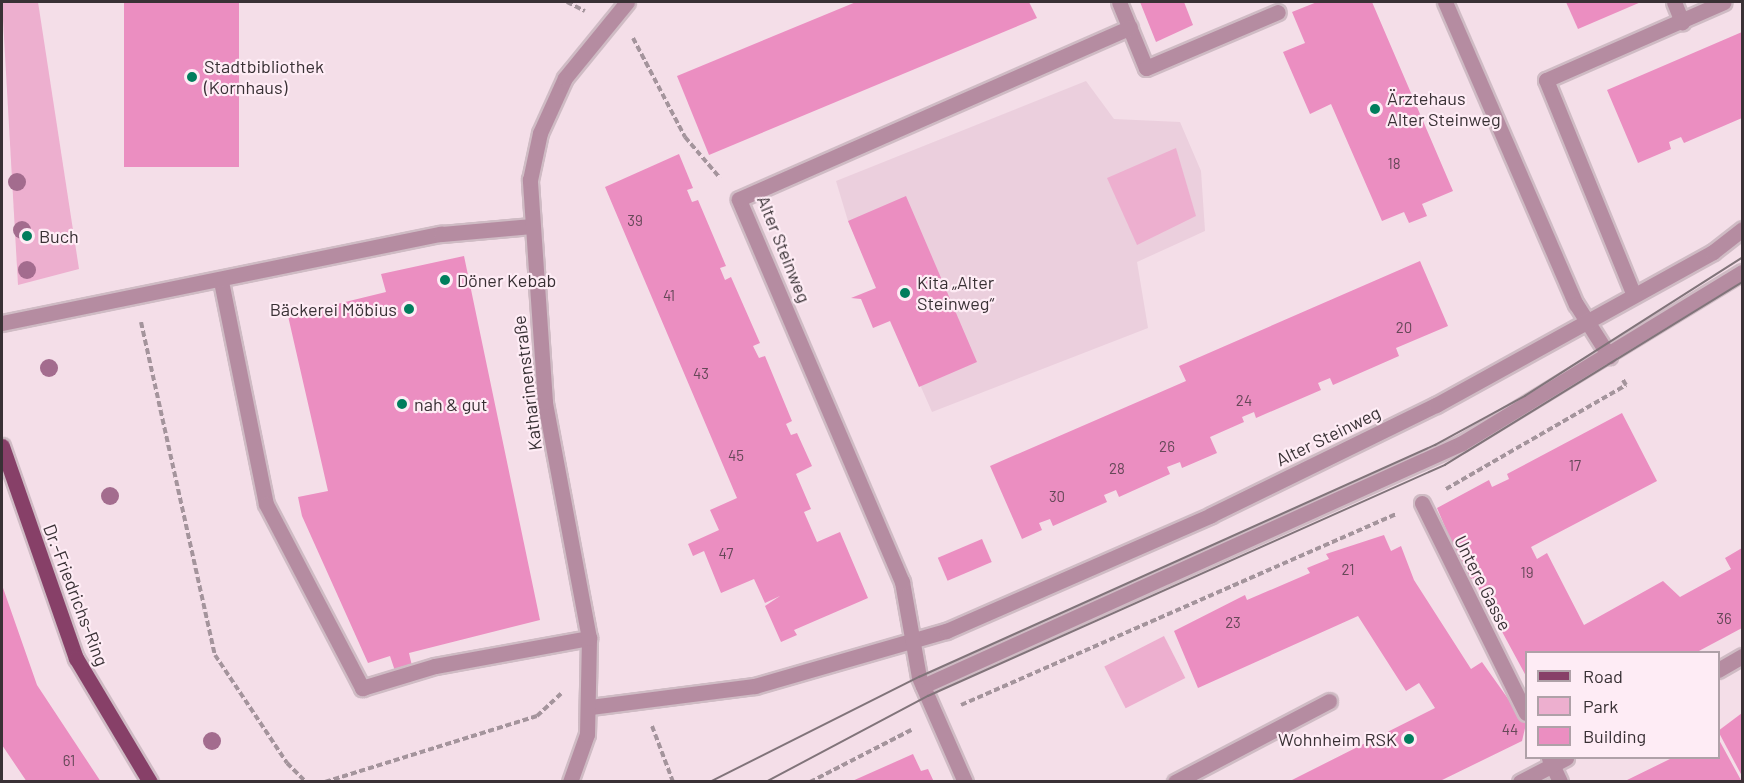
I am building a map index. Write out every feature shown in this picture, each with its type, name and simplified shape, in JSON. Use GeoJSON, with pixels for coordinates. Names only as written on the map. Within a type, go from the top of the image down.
{"type":"FeatureCollection","features":[{"type":"Feature","properties":{"kind":"main road","name":"Dr.-Friedrichs-Ring"},"geometry":{"type":"LineString","coordinates":[[2,446],[4,470],[76,658],[150,782]]}},
{"type":"Feature","properties":{"kind":"street","name":"Katharinenstraße"},"geometry":{"type":"LineString","coordinates":[[570,782],[587,734],[590,707],[589,638],[545,402],[530,226],[530,180],[540,133],[565,78],[606,23],[627,2]]}},
{"type":"Feature","properties":{"kind":"street"},"geometry":{"type":"LineString","coordinates":[[1119,2],[1146,68],[1278,12]]}},
{"type":"Feature","properties":{"kind":"street"},"geometry":{"type":"LineString","coordinates":[[1445,2],[1586,322],[1609,356]]}},
{"type":"Feature","properties":{"kind":"street"},"geometry":{"type":"LineString","coordinates":[[1674,2],[1682,22]]}},
{"type":"Feature","properties":{"kind":"street"},"geometry":{"type":"LineString","coordinates":[[1633,293],[1546,80],[1724,2]]}},
{"type":"Feature","properties":{"kind":"street","name":"Alter Steinweg"},"geometry":{"type":"LineString","coordinates":[[965,782],[923,686],[902,582],[739,198],[1130,27]]}},
{"type":"Feature","properties":{"kind":"street"},"geometry":{"type":"LineString","coordinates":[[2,323],[221,281],[441,234],[530,226]]}},
{"type":"Feature","properties":{"kind":"street","name":"Alter Steinweg"},"geometry":{"type":"LineString","coordinates":[[590,707],[644,703],[755,686],[913,644],[1210,515],[1436,405],[1586,322],[1633,293],[1713,252],[1743,229]]}},
{"type":"Feature","properties":{"kind":"street"},"geometry":{"type":"LineString","coordinates":[[923,686],[1462,443],[1743,273]]}},
{"type":"Feature","properties":{"kind":"street"},"geometry":{"type":"LineString","coordinates":[[221,281],[266,504],[362,688],[435,666],[589,638]]}},
{"type":"Feature","properties":{"kind":"street","name":"Untere Gasse"},"geometry":{"type":"LineString","coordinates":[[1422,503],[1525,709]]}},
{"type":"Feature","properties":{"kind":"street"},"geometry":{"type":"LineString","coordinates":[[1720,669],[1743,656]]}},
{"type":"Feature","properties":{"kind":"street"},"geometry":{"type":"LineString","coordinates":[[1175,782],[1329,701]]}},
{"type":"Feature","properties":{"kind":"street"},"geometry":{"type":"LineString","coordinates":[[1520,782],[1556,760],[1560,782]]}},
{"type":"Feature","properties":{"kind":"path"},"geometry":{"type":"LineString","coordinates":[[606,23],[639,42],[684,137],[739,198]]}},
{"type":"Feature","properties":{"kind":"path"},"geometry":{"type":"LineString","coordinates":[[136,298],[215,655],[287,763],[306,782]]}},
{"type":"Feature","properties":{"kind":"path"},"geometry":{"type":"LineString","coordinates":[[810,782],[937,717],[1422,503],[1626,385],[1609,356]]}},
{"type":"Feature","properties":{"kind":"path"},"geometry":{"type":"LineString","coordinates":[[325,782],[537,716],[589,666]]}},
{"type":"Feature","properties":{"kind":"path"},"geometry":{"type":"LineString","coordinates":[[644,703],[672,782]]}},
{"type":"Feature","properties":{"kind":"shaded area"},"geometry":{"type":"Polygon","coordinates":[[[1086,81],[1114,119],[1180,122],[1201,171],[1205,231],[1137,262],[1148,328],[932,412],[848,221],[836,181],[1086,81]]]}},
{"type":"Feature","properties":{"kind":"green space"},"geometry":{"type":"Polygon","coordinates":[[[2,2],[38,2],[79,269],[18,285],[2,2]]]}},
{"type":"Feature","properties":{"kind":"green space"},"geometry":{"type":"Polygon","coordinates":[[[1176,148],[1196,216],[1137,245],[1107,178],[1176,148]]]}},
{"type":"Feature","properties":{"kind":"green space"},"geometry":{"type":"Polygon","coordinates":[[[1164,636],[1185,678],[1126,708],[1104,666],[1164,636]]]}},
{"type":"Feature","properties":{"kind":"building","name":"Stadtbibliothek (Kornhaus)"},"geometry":{"type":"Polygon","coordinates":[[[124,2],[239,2],[239,167],[124,167],[124,2]]]}},
{"type":"Feature","properties":{"kind":"building"},"geometry":{"type":"Polygon","coordinates":[[[856,2],[1029,2],[1037,18],[709,155],[677,76],[856,2]]]}},
{"type":"Feature","properties":{"kind":"building"},"geometry":{"type":"Polygon","coordinates":[[[1140,2],[1184,2],[1193,25],[1156,42],[1140,2]]]}},
{"type":"Feature","properties":{"kind":"building","name":"Ärztehaus Alter Steinweg"},"geometry":{"type":"Polygon","coordinates":[[[1317,2],[1372,2],[1453,191],[1422,204],[1427,216],[1409,223],[1404,212],[1382,221],[1331,104],[1310,114],[1283,52],[1305,43],[1292,12],[1317,2]]]}},
{"type":"Feature","properties":{"kind":"building"},"geometry":{"type":"Polygon","coordinates":[[[1566,2],[1641,2],[1578,29],[1566,2]]]}},
{"type":"Feature","properties":{"kind":"building"},"geometry":{"type":"Polygon","coordinates":[[[1742,32],[1742,118],[1684,143],[1681,137],[1669,142],[1671,149],[1638,163],[1607,90],[1742,32]]]}},
{"type":"Feature","properties":{"kind":"building"},"geometry":{"type":"Polygon","coordinates":[[[679,154],[693,188],[687,190],[692,202],[698,200],[726,266],[720,268],[725,280],[731,277],[760,343],[753,346],[759,358],[765,356],[792,421],[786,424],[791,435],[797,433],[812,466],[796,474],[811,509],[804,512],[817,542],[840,532],[868,598],[794,630],[797,635],[781,642],[765,606],[780,596],[765,603],[754,579],[721,593],[704,551],[693,556],[688,544],[719,530],[710,510],[737,498],[605,187],[679,154]]]}},
{"type":"Feature","properties":{"kind":"building","name":"Kita „Alter Steinweg“"},"geometry":{"type":"Polygon","coordinates":[[[906,196],[977,362],[919,387],[890,321],[873,328],[861,299],[851,298],[876,288],[848,221],[906,196]]]}},
{"type":"Feature","properties":{"kind":"building","name":"nah & gut"},"geometry":{"type":"Polygon","coordinates":[[[464,256],[540,620],[409,653],[412,666],[395,671],[390,656],[368,663],[302,516],[298,497],[328,491],[288,316],[386,292],[381,274],[464,256]]]}},
{"type":"Feature","properties":{"kind":"building"},"geometry":{"type":"Polygon","coordinates":[[[1420,261],[1448,326],[1396,348],[1399,356],[1333,385],[1330,378],[1318,383],[1321,390],[1256,418],[1254,412],[1242,417],[1244,422],[1210,437],[1217,453],[1182,468],[1180,462],[1167,467],[1170,474],[1119,497],[1116,490],[1104,495],[1107,502],[1053,526],[1050,519],[1039,523],[1042,530],[1022,539],[990,466],[1186,381],[1179,366],[1420,261]]]}},
{"type":"Feature","properties":{"kind":"building"},"geometry":{"type":"Polygon","coordinates":[[[1622,413],[1657,481],[1531,547],[1537,559],[1547,553],[1584,625],[1663,581],[1680,597],[1731,569],[1725,558],[1742,548],[1742,628],[1699,651],[1525,651],[1525,674],[1473,578],[1468,581],[1437,508],[1489,480],[1492,487],[1509,479],[1507,474],[1622,413]]]}},
{"type":"Feature","properties":{"kind":"building"},"geometry":{"type":"Polygon","coordinates":[[[1384,535],[1391,551],[1401,546],[1414,580],[1471,669],[1482,662],[1525,723],[1522,741],[1438,782],[1288,782],[1435,708],[1419,683],[1406,691],[1358,616],[1198,688],[1174,631],[1245,595],[1247,600],[1310,573],[1307,568],[1329,559],[1326,554],[1384,535]]]}},
{"type":"Feature","properties":{"kind":"building"},"geometry":{"type":"Polygon","coordinates":[[[982,539],[992,562],[948,581],[938,558],[982,539]]]}},
{"type":"Feature","properties":{"kind":"building"},"geometry":{"type":"Polygon","coordinates":[[[2,585],[37,685],[101,782],[27,782],[2,745],[2,585]]]}},
{"type":"Feature","properties":{"kind":"building"},"geometry":{"type":"Polygon","coordinates":[[[1742,713],[1742,776],[1720,735],[1720,730],[1742,713]]]}},
{"type":"Feature","properties":{"kind":"building"},"geometry":{"type":"Polygon","coordinates":[[[1720,742],[1742,782],[1623,782],[1670,759],[1720,759],[1720,742]]]}},
{"type":"Feature","properties":{"kind":"building"},"geometry":{"type":"Polygon","coordinates":[[[913,754],[921,771],[928,769],[934,782],[850,782],[913,754]]]}},
{"type":"Feature","properties":{"kind":"tram line"},"geometry":{"type":"LineString","coordinates":[[710,782],[919,677],[1435,445],[1525,396],[1742,258]]}},
{"type":"Feature","properties":{"kind":"tram line"},"geometry":{"type":"LineString","coordinates":[[766,782],[928,696],[1445,465],[1742,282]]}},
{"type":"Feature","properties":{"kind":"place","name":"Stadtbibliothek (Kornhaus)"},"geometry":{"type":"Point","coordinates":[192,77]}},
{"type":"Feature","properties":{"kind":"place","name":"Ärztehaus Alter Steinweg"},"geometry":{"type":"Point","coordinates":[1375,109]}},
{"type":"Feature","properties":{"kind":"place","name":"Buch"},"geometry":{"type":"Point","coordinates":[27,236]}},
{"type":"Feature","properties":{"kind":"place","name":"Döner Kebab"},"geometry":{"type":"Point","coordinates":[445,280]}},
{"type":"Feature","properties":{"kind":"place","name":"Kita „Alter Steinweg“"},"geometry":{"type":"Point","coordinates":[905,293]}},
{"type":"Feature","properties":{"kind":"place","name":"Bäckerei Möbius"},"geometry":{"type":"Point","coordinates":[409,309]}},
{"type":"Feature","properties":{"kind":"place","name":"nah & gut"},"geometry":{"type":"Point","coordinates":[402,404]}},
{"type":"Feature","properties":{"kind":"place","name":"Wohnheim RSK"},"geometry":{"type":"Point","coordinates":[1409,739]}}]}
